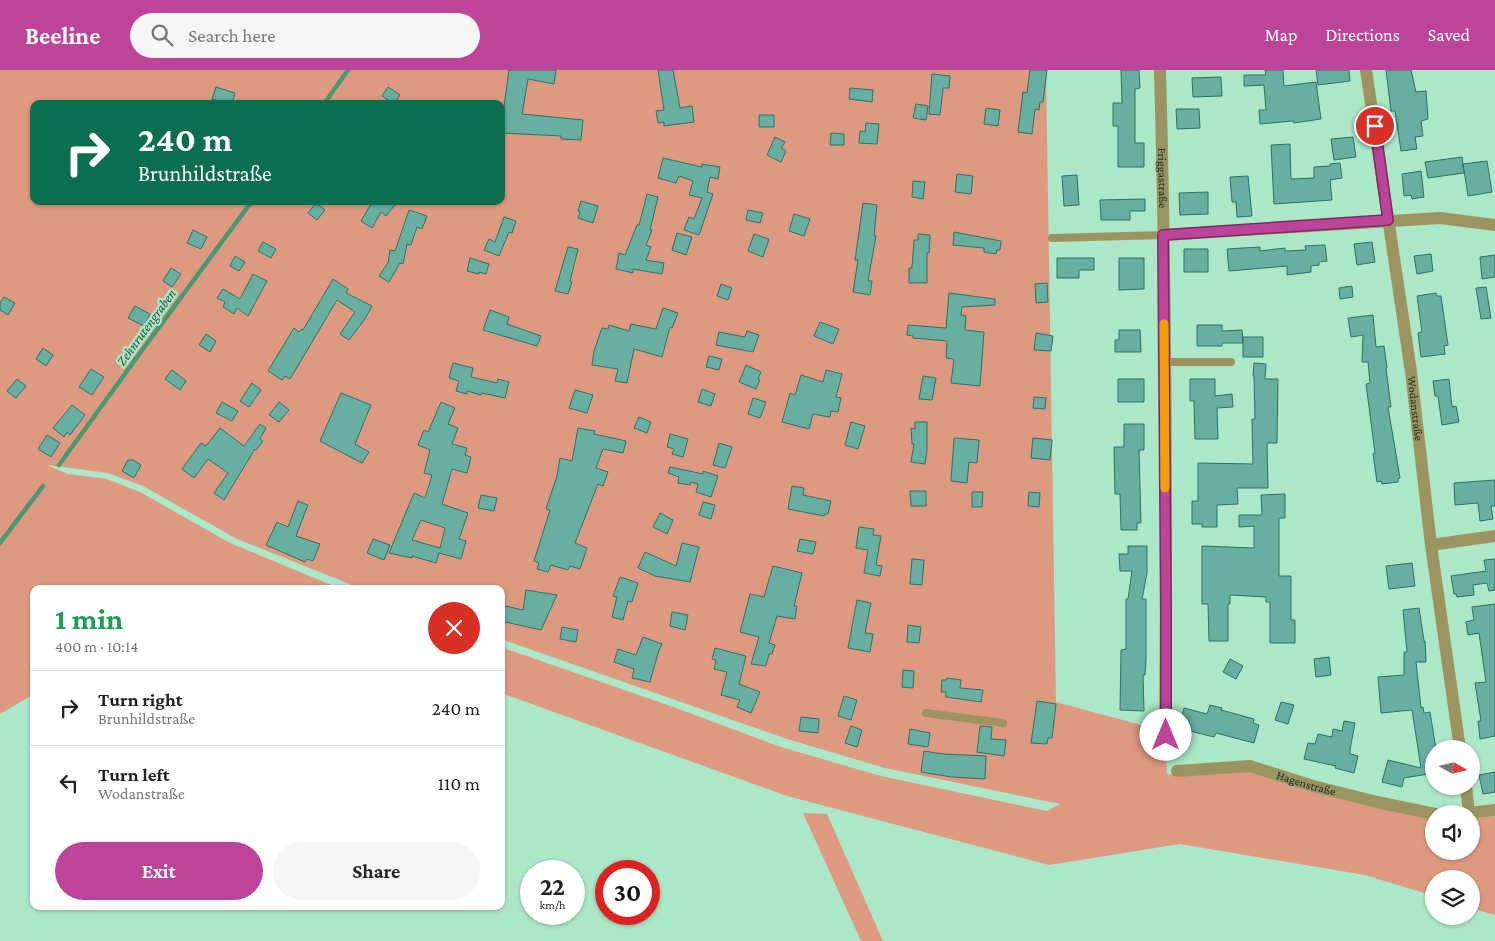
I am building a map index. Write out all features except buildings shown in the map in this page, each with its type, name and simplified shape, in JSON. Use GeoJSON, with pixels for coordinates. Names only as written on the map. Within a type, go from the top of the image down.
{"type":"FeatureCollection","features":[{"type":"Feature","properties":{"kind":"street","name":"Friggastraße"},"geometry":{"type":"LineString","coordinates":[[1160,70],[1163,235],[1166,735]]}},
{"type":"Feature","properties":{"kind":"street","name":"Wodanstraße"},"geometry":{"type":"LineString","coordinates":[[1366,70],[1411,372],[1431,545],[1459,740]]}},
{"type":"Feature","properties":{"kind":"street"},"geometry":{"type":"LineString","coordinates":[[1163,235],[1440,218],[1495,225]]}},
{"type":"Feature","properties":{"kind":"street"},"geometry":{"type":"LineString","coordinates":[[1431,545],[1495,536]]}},
{"type":"Feature","properties":{"kind":"street","name":"Hagenstraße"},"geometry":{"type":"LineString","coordinates":[[1177,771],[1250,766],[1313,786],[1425,812]]}},
{"type":"Feature","properties":{"kind":"street"},"geometry":{"type":"LineString","coordinates":[[1480,812],[1495,810]]}},
{"type":"Feature","properties":{"kind":"lane"},"geometry":{"type":"LineString","coordinates":[[1052,238],[1163,235]]}},
{"type":"Feature","properties":{"kind":"lane"},"geometry":{"type":"LineString","coordinates":[[1164,362],[1231,362]]}},
{"type":"Feature","properties":{"kind":"lane"},"geometry":{"type":"LineString","coordinates":[[926,713],[1002,723]]}},
{"type":"Feature","properties":{"kind":"shaded area"},"geometry":{"type":"Polygon","coordinates":[[[0,70],[1046,70],[1056,702],[1141,725],[1142,743],[1166,751],[1167,774],[1183,776],[1251,770],[1305,790],[1425,815],[1425,860],[1480,860],[1480,818],[1495,816],[1495,915],[1480,911],[1480,870],[1425,870],[1425,893],[1365,875],[1180,844],[1049,865],[787,796],[505,694],[505,648],[781,747],[881,776],[1047,811],[1060,804],[885,768],[787,739],[505,640],[505,585],[352,585],[237,539],[143,486],[108,473],[47,465],[68,474],[107,479],[140,492],[230,543],[331,585],[30,585],[30,696],[0,714],[0,70]]]}},
{"type":"Feature","properties":{"kind":"shaded area"},"geometry":{"type":"Polygon","coordinates":[[[803,813],[827,814],[883,941],[861,941],[803,813]]]}},
{"type":"Feature","properties":{"kind":"waterway","name":"Zehnrutengraben"},"geometry":{"type":"LineString","coordinates":[[327,100],[348,70]]}},
{"type":"Feature","properties":{"kind":"waterway","name":"Zehnrutengraben"},"geometry":{"type":"LineString","coordinates":[[59,465],[249,205]]}},
{"type":"Feature","properties":{"kind":"waterway","name":"Zehnrutengraben"},"geometry":{"type":"LineString","coordinates":[[0,543],[43,486]]}},
{"type":"Feature","properties":{"kind":"slow traffic"},"geometry":{"type":"LineString","coordinates":[[1164,324],[1165,488]]}},
{"type":"Feature","properties":{"kind":"route"},"geometry":{"type":"LineString","coordinates":[[1166,735],[1163,235],[1388,220],[1375,126]]}}]}
